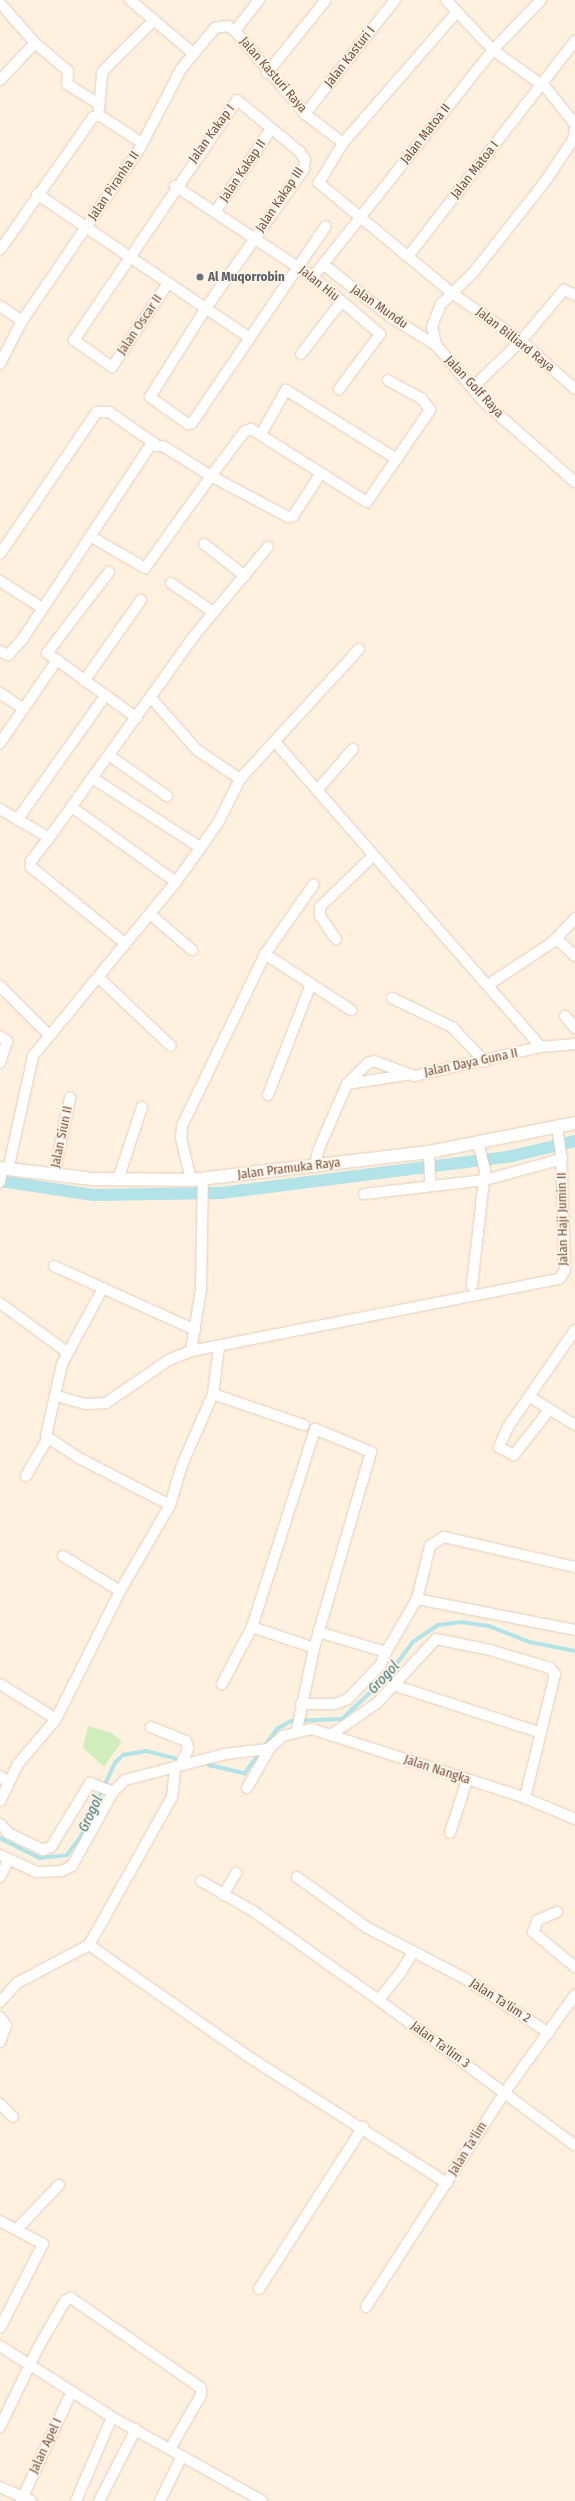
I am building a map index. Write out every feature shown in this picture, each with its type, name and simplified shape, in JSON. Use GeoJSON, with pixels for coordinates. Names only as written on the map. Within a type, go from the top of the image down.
{"type":"FeatureCollection","features":[{"type":"Feature","properties":{"kind":"street"},"geometry":{"type":"LineString","coordinates":[[130,0],[193,53]]}},
{"type":"Feature","properties":{"kind":"street","name":"Jalan Kasturi Raya"},"geometry":{"type":"LineString","coordinates":[[259,0],[235,31],[267,73],[306,114],[343,143]]}},
{"type":"Feature","properties":{"kind":"street"},"geometry":{"type":"LineString","coordinates":[[267,73],[326,0]]}},
{"type":"Feature","properties":{"kind":"street","name":"Jalan Kasturi I"},"geometry":{"type":"LineString","coordinates":[[306,114],[395,0]]}},
{"type":"Feature","properties":{"kind":"street"},"geometry":{"type":"LineString","coordinates":[[446,0],[456,13],[493,50],[541,85],[575,124]]}},
{"type":"Feature","properties":{"kind":"street","name":"Jalan Matoa II"},"geometry":{"type":"LineString","coordinates":[[313,277],[493,50],[541,0]]}},
{"type":"Feature","properties":{"kind":"street"},"geometry":{"type":"LineString","coordinates":[[0,3],[34,43],[68,71],[67,84],[99,104]]}},
{"type":"Feature","properties":{"kind":"street"},"geometry":{"type":"LineString","coordinates":[[343,143],[456,13]]}},
{"type":"Feature","properties":{"kind":"street"},"geometry":{"type":"LineString","coordinates":[[99,116],[102,72],[154,20]]}},
{"type":"Feature","properties":{"kind":"street","name":"Jalan Piranha II"},"geometry":{"type":"LineString","coordinates":[[0,364],[22,321],[142,143],[158,107],[193,53],[215,28],[228,26],[235,31]]}},
{"type":"Feature","properties":{"kind":"street","name":"Jalan Matoa I"},"geometry":{"type":"LineString","coordinates":[[408,255],[575,40]]}},
{"type":"Feature","properties":{"kind":"street"},"geometry":{"type":"LineString","coordinates":[[0,80],[34,43]]}},
{"type":"Feature","properties":{"kind":"street","name":"Jalan Kakap I"},"geometry":{"type":"LineString","coordinates":[[175,186],[236,100],[271,129]]}},
{"type":"Feature","properties":{"kind":"street"},"geometry":{"type":"LineString","coordinates":[[99,116],[142,143]]}},
{"type":"Feature","properties":{"kind":"street"},"geometry":{"type":"LineString","coordinates":[[0,250],[37,194],[90,120],[99,116]]}},
{"type":"Feature","properties":{"kind":"street","name":"Jalan Kakap II"},"geometry":{"type":"LineString","coordinates":[[215,212],[271,129]]}},
{"type":"Feature","properties":{"kind":"street","name":"Jalan Kakap III"},"geometry":{"type":"LineString","coordinates":[[250,338],[188,424],[150,396],[206,308],[304,169],[305,159],[299,151],[271,129]]}},
{"type":"Feature","properties":{"kind":"street","name":"Jalan Golf Raya"},"geometry":{"type":"LineString","coordinates":[[575,129],[573,140],[544,183],[435,315],[432,326],[436,345],[472,388],[575,482]]}},
{"type":"Feature","properties":{"kind":"street","name":"Jalan Billiard Raya"},"geometry":{"type":"LineString","coordinates":[[343,143],[319,183],[360,218],[408,255],[453,294],[521,342],[575,389]]}},
{"type":"Feature","properties":{"kind":"street"},"geometry":{"type":"LineString","coordinates":[[129,257],[175,186]]}},
{"type":"Feature","properties":{"kind":"street","name":"Jalan Hiu"},"geometry":{"type":"LineString","coordinates":[[175,186],[313,277],[380,334],[339,389]]}},
{"type":"Feature","properties":{"kind":"street"},"geometry":{"type":"LineString","coordinates":[[37,194],[85,228],[250,338],[326,226]]}},
{"type":"Feature","properties":{"kind":"street","name":"Jalan Oscar II"},"geometry":{"type":"LineString","coordinates":[[129,257],[74,340],[112,367],[168,283]]}},
{"type":"Feature","properties":{"kind":"street","name":"Jalan Mundu"},"geometry":{"type":"LineString","coordinates":[[324,265],[392,318],[436,345]]}},
{"type":"Feature","properties":{"kind":"street"},"geometry":{"type":"LineString","coordinates":[[472,388],[521,342],[564,290],[575,295]]}},
{"type":"Feature","properties":{"kind":"street"},"geometry":{"type":"LineString","coordinates":[[301,354],[341,302]]}},
{"type":"Feature","properties":{"kind":"street"},"geometry":{"type":"LineString","coordinates":[[0,306],[22,321]]}},
{"type":"Feature","properties":{"kind":"street"},"geometry":{"type":"LineString","coordinates":[[90,536],[145,568],[245,431],[251,429],[367,502],[430,410],[430,406],[388,380]]}},
{"type":"Feature","properties":{"kind":"street"},"geometry":{"type":"LineString","coordinates":[[261,434],[286,390],[397,459]]}},
{"type":"Feature","properties":{"kind":"street"},"geometry":{"type":"LineString","coordinates":[[0,554],[97,412],[109,412],[155,444],[288,517],[293,516],[321,473]]}},
{"type":"Feature","properties":{"kind":"street"},"geometry":{"type":"LineString","coordinates":[[0,651],[12,653],[150,446],[155,444]]}},
{"type":"Feature","properties":{"kind":"street"},"geometry":{"type":"LineString","coordinates":[[204,544],[245,576]]}},
{"type":"Feature","properties":{"kind":"street"},"geometry":{"type":"LineString","coordinates":[[126,944],[31,867],[31,861],[73,808],[213,612],[268,547]]}},
{"type":"Feature","properties":{"kind":"street"},"geometry":{"type":"LineString","coordinates":[[109,572],[47,653],[137,718]]}},
{"type":"Feature","properties":{"kind":"street"},"geometry":{"type":"LineString","coordinates":[[0,581],[42,608]]}},
{"type":"Feature","properties":{"kind":"street"},"geometry":{"type":"LineString","coordinates":[[171,583],[213,612]]}},
{"type":"Feature","properties":{"kind":"street"},"geometry":{"type":"LineString","coordinates":[[84,681],[140,600]]}},
{"type":"Feature","properties":{"kind":"street"},"geometry":{"type":"LineString","coordinates":[[2,1172],[33,1056],[49,1035],[151,915],[176,882],[201,848],[240,779],[359,649]]}},
{"type":"Feature","properties":{"kind":"street"},"geometry":{"type":"LineString","coordinates":[[0,743],[22,708],[57,660]]}},
{"type":"Feature","properties":{"kind":"street"},"geometry":{"type":"LineString","coordinates":[[0,694],[22,708]]}},
{"type":"Feature","properties":{"kind":"street"},"geometry":{"type":"LineString","coordinates":[[18,820],[105,696]]}},
{"type":"Feature","properties":{"kind":"street"},"geometry":{"type":"LineString","coordinates":[[152,699],[198,750],[240,779]]}},
{"type":"Feature","properties":{"kind":"street"},"geometry":{"type":"LineString","coordinates":[[275,742],[318,789],[373,856],[541,1047]]}},
{"type":"Feature","properties":{"kind":"street"},"geometry":{"type":"LineString","coordinates":[[318,789],[353,749]]}},
{"type":"Feature","properties":{"kind":"street"},"geometry":{"type":"LineString","coordinates":[[110,756],[168,796]]}},
{"type":"Feature","properties":{"kind":"street"},"geometry":{"type":"LineString","coordinates":[[94,779],[201,848]]}},
{"type":"Feature","properties":{"kind":"street"},"geometry":{"type":"LineString","coordinates":[[73,808],[176,882]]}},
{"type":"Feature","properties":{"kind":"street"},"geometry":{"type":"LineString","coordinates":[[0,809],[49,838]]}},
{"type":"Feature","properties":{"kind":"street"},"geometry":{"type":"LineString","coordinates":[[336,939],[320,916],[320,907],[373,856]]}},
{"type":"Feature","properties":{"kind":"street"},"geometry":{"type":"LineString","coordinates":[[191,1180],[181,1138],[182,1126],[265,954],[314,884]]}},
{"type":"Feature","properties":{"kind":"street"},"geometry":{"type":"LineString","coordinates":[[151,915],[192,950]]}},
{"type":"Feature","properties":{"kind":"street"},"geometry":{"type":"LineString","coordinates":[[488,986],[557,939],[575,918]]}},
{"type":"Feature","properties":{"kind":"street"},"geometry":{"type":"LineString","coordinates":[[557,939],[575,956]]}},
{"type":"Feature","properties":{"kind":"street"},"geometry":{"type":"LineString","coordinates":[[265,954],[351,1010]]}},
{"type":"Feature","properties":{"kind":"street"},"geometry":{"type":"LineString","coordinates":[[98,977],[171,1046]]}},
{"type":"Feature","properties":{"kind":"street"},"geometry":{"type":"LineString","coordinates":[[268,1095],[311,984]]}},
{"type":"Feature","properties":{"kind":"street"},"geometry":{"type":"LineString","coordinates":[[0,986],[49,1035]]}},
{"type":"Feature","properties":{"kind":"street"},"geometry":{"type":"LineString","coordinates":[[392,998],[452,1027],[485,1062]]}},
{"type":"Feature","properties":{"kind":"street"},"geometry":{"type":"LineString","coordinates":[[565,1016],[575,1028]]}},
{"type":"Feature","properties":{"kind":"street"},"geometry":{"type":"LineString","coordinates":[[0,1036],[7,1041],[0,1063]]}},
{"type":"Feature","properties":{"kind":"street","name":"Jalan Daya Guna II"},"geometry":{"type":"LineString","coordinates":[[315,1167],[318,1152],[347,1084],[357,1072],[374,1061],[406,1075],[485,1062],[541,1047],[575,1044]]}},
{"type":"Feature","properties":{"kind":"street"},"geometry":{"type":"LineString","coordinates":[[347,1084],[406,1075]]}},
{"type":"Feature","properties":{"kind":"street","name":"Jalan Siun II"},"geometry":{"type":"LineString","coordinates":[[54,1175],[70,1098]]}},
{"type":"Feature","properties":{"kind":"street"},"geometry":{"type":"LineString","coordinates":[[118,1180],[142,1107]]}},
{"type":"Feature","properties":{"kind":"street","name":"Jalan Pramuka Raya"},"geometry":{"type":"LineString","coordinates":[[2,1172],[118,1180],[191,1180],[203,1183],[315,1167],[429,1157],[480,1146],[558,1133],[575,1123]]}},
{"type":"Feature","properties":{"kind":"street","name":"Jalan Haji Jumin II"},"geometry":{"type":"LineString","coordinates":[[219,1347],[552,1281],[563,1276],[565,1270],[561,1156],[558,1133]]}},
{"type":"Feature","properties":{"kind":"street"},"geometry":{"type":"LineString","coordinates":[[472,1286],[485,1175],[480,1146]]}},
{"type":"Feature","properties":{"kind":"street"},"geometry":{"type":"LineString","coordinates":[[364,1194],[430,1182],[485,1175],[561,1156]]}},
{"type":"Feature","properties":{"kind":"street"},"geometry":{"type":"LineString","coordinates":[[429,1157],[430,1182]]}},
{"type":"Feature","properties":{"kind":"street"},"geometry":{"type":"LineString","coordinates":[[190,1351],[201,1290],[204,1204],[203,1183]]}},
{"type":"Feature","properties":{"kind":"street"},"geometry":{"type":"LineString","coordinates":[[54,1266],[195,1330]]}},
{"type":"Feature","properties":{"kind":"street"},"geometry":{"type":"LineString","coordinates":[[103,1288],[67,1352],[57,1396],[46,1433],[48,1438],[77,1457],[170,1505]]}},
{"type":"Feature","properties":{"kind":"street"},"geometry":{"type":"LineString","coordinates":[[0,1303],[67,1352]]}},
{"type":"Feature","properties":{"kind":"street"},"geometry":{"type":"LineString","coordinates":[[550,1410],[514,1455],[499,1446],[575,1330]]}},
{"type":"Feature","properties":{"kind":"street"},"geometry":{"type":"LineString","coordinates":[[0,1801],[4,1780],[31,1745],[56,1718],[120,1591],[170,1505],[182,1465],[212,1394],[219,1347],[190,1351],[169,1360],[106,1403],[85,1404],[57,1396]]}},
{"type":"Feature","properties":{"kind":"street"},"geometry":{"type":"LineString","coordinates":[[212,1394],[304,1425]]}},
{"type":"Feature","properties":{"kind":"street"},"geometry":{"type":"LineString","coordinates":[[530,1397],[575,1425]]}},
{"type":"Feature","properties":{"kind":"street"},"geometry":{"type":"LineString","coordinates":[[222,1684],[252,1627],[315,1429],[371,1452],[318,1632],[297,1727],[269,1748],[247,1788]]}},
{"type":"Feature","properties":{"kind":"street"},"geometry":{"type":"LineString","coordinates":[[26,1476],[48,1438]]}},
{"type":"Feature","properties":{"kind":"street"},"geometry":{"type":"LineString","coordinates":[[300,1709],[335,1704],[348,1699],[381,1664],[386,1652],[417,1599],[430,1546],[444,1537],[575,1567]]}},
{"type":"Feature","properties":{"kind":"street"},"geometry":{"type":"LineString","coordinates":[[63,1556],[120,1591]]}},
{"type":"Feature","properties":{"kind":"street"},"geometry":{"type":"LineString","coordinates":[[417,1599],[575,1630]]}},
{"type":"Feature","properties":{"kind":"street"},"geometry":{"type":"LineString","coordinates":[[252,1627],[314,1648]]}},
{"type":"Feature","properties":{"kind":"street"},"geometry":{"type":"LineString","coordinates":[[318,1632],[386,1652]]}},
{"type":"Feature","properties":{"kind":"street"},"geometry":{"type":"LineString","coordinates":[[332,1734],[363,1715],[396,1686],[421,1652],[436,1639],[490,1650],[550,1668],[555,1674],[538,1732],[525,1798]]}},
{"type":"Feature","properties":{"kind":"street"},"geometry":{"type":"LineString","coordinates":[[0,1684],[56,1718]]}},
{"type":"Feature","properties":{"kind":"street"},"geometry":{"type":"LineString","coordinates":[[396,1686],[538,1732]]}},
{"type":"Feature","properties":{"kind":"street","name":"Jalan Nangka"},"geometry":{"type":"LineString","coordinates":[[297,1727],[332,1734],[525,1798],[575,1819]]}},
{"type":"Feature","properties":{"kind":"street"},"geometry":{"type":"LineString","coordinates":[[0,2002],[17,1983],[89,1945],[172,1797],[178,1766],[188,1749],[186,1741],[151,1728]]}},
{"type":"Feature","properties":{"kind":"street"},"geometry":{"type":"LineString","coordinates":[[0,1877],[4,1858],[36,1872],[61,1871],[72,1866],[111,1791],[125,1780],[178,1766],[269,1748]]}},
{"type":"Feature","properties":{"kind":"street"},"geometry":{"type":"LineString","coordinates":[[450,1833],[467,1780]]}},
{"type":"Feature","properties":{"kind":"street"},"geometry":{"type":"LineString","coordinates":[[0,1824],[8,1833],[42,1850],[51,1847],[90,1783],[98,1784],[111,1791]]}},
{"type":"Feature","properties":{"kind":"street"},"geometry":{"type":"LineString","coordinates":[[223,1895],[236,1873]]}},
{"type":"Feature","properties":{"kind":"street","name":"Jalan Ta'lim 2"},"geometry":{"type":"LineString","coordinates":[[298,1877],[366,1927],[412,1954],[451,1972],[549,2033]]}},
{"type":"Feature","properties":{"kind":"street","name":"Jalan Ta'lim 3"},"geometry":{"type":"LineString","coordinates":[[201,1881],[376,1998],[575,2145]]}},
{"type":"Feature","properties":{"kind":"street"},"geometry":{"type":"LineString","coordinates":[[557,1912],[538,1920],[533,1932],[575,1967]]}},
{"type":"Feature","properties":{"kind":"street"},"geometry":{"type":"LineString","coordinates":[[89,1945],[249,2057],[363,2127],[447,2183]]}},
{"type":"Feature","properties":{"kind":"street"},"geometry":{"type":"LineString","coordinates":[[376,1998],[394,1982],[412,1954]]}},
{"type":"Feature","properties":{"kind":"street","name":"Jalan Ta'lim"},"geometry":{"type":"LineString","coordinates":[[366,2307],[505,2092],[575,1995]]}},
{"type":"Feature","properties":{"kind":"street"},"geometry":{"type":"LineString","coordinates":[[0,2017],[6,2026],[0,2042]]}},
{"type":"Feature","properties":{"kind":"street"},"geometry":{"type":"LineString","coordinates":[[0,2104],[13,2117]]}},
{"type":"Feature","properties":{"kind":"street"},"geometry":{"type":"LineString","coordinates":[[259,2289],[363,2127]]}},
{"type":"Feature","properties":{"kind":"street"},"geometry":{"type":"LineString","coordinates":[[17,2229],[59,2185]]}},
{"type":"Feature","properties":{"kind":"street"},"geometry":{"type":"LineString","coordinates":[[0,2221],[43,2244],[0,2328]]}},
{"type":"Feature","properties":{"kind":"street"},"geometry":{"type":"LineString","coordinates":[[0,2427],[31,2363],[65,2301],[73,2298],[201,2388],[201,2396],[170,2449]]}},
{"type":"Feature","properties":{"kind":"street"},"geometry":{"type":"LineString","coordinates":[[0,2346],[31,2363],[112,2416],[262,2501]]}},
{"type":"Feature","properties":{"kind":"street","name":"Jalan Apel I"},"geometry":{"type":"LineString","coordinates":[[25,2500],[72,2391]]}},
{"type":"Feature","properties":{"kind":"street"},"geometry":{"type":"LineString","coordinates":[[76,2501],[112,2416]]}},
{"type":"Feature","properties":{"kind":"street"},"geometry":{"type":"LineString","coordinates":[[99,2501],[136,2429]]}},
{"type":"Feature","properties":{"kind":"street"},"geometry":{"type":"LineString","coordinates":[[160,2501],[182,2456]]}},
{"type":"Feature","properties":{"kind":"street"},"geometry":{"type":"LineString","coordinates":[[0,2487],[25,2500]]}},
{"type":"Feature","properties":{"kind":"green space"},"geometry":{"type":"Polygon","coordinates":[[[88,1726],[111,1733],[122,1741],[104,1767],[83,1748],[88,1726]]]}},
{"type":"Feature","properties":{"kind":"waterway"},"geometry":{"type":"LineString","coordinates":[[0,1181],[93,1195],[221,1193],[512,1156],[575,1141]]}},
{"type":"Feature","properties":{"kind":"waterway","name":"Grogol"},"geometry":{"type":"LineString","coordinates":[[209,1765],[245,1773],[277,1729],[291,1721],[342,1719],[387,1677],[413,1642],[438,1625],[461,1622],[489,1626],[530,1642],[575,1651]]}},
{"type":"Feature","properties":{"kind":"waterway","name":"Grogol"},"geometry":{"type":"LineString","coordinates":[[0,1838],[40,1858],[67,1855],[80,1838],[115,1763],[123,1755],[146,1751],[175,1758]]}},
{"type":"Feature","properties":{"kind":"place","name":"Al Muqorrobin"},"geometry":{"type":"Point","coordinates":[200,277]}}]}
